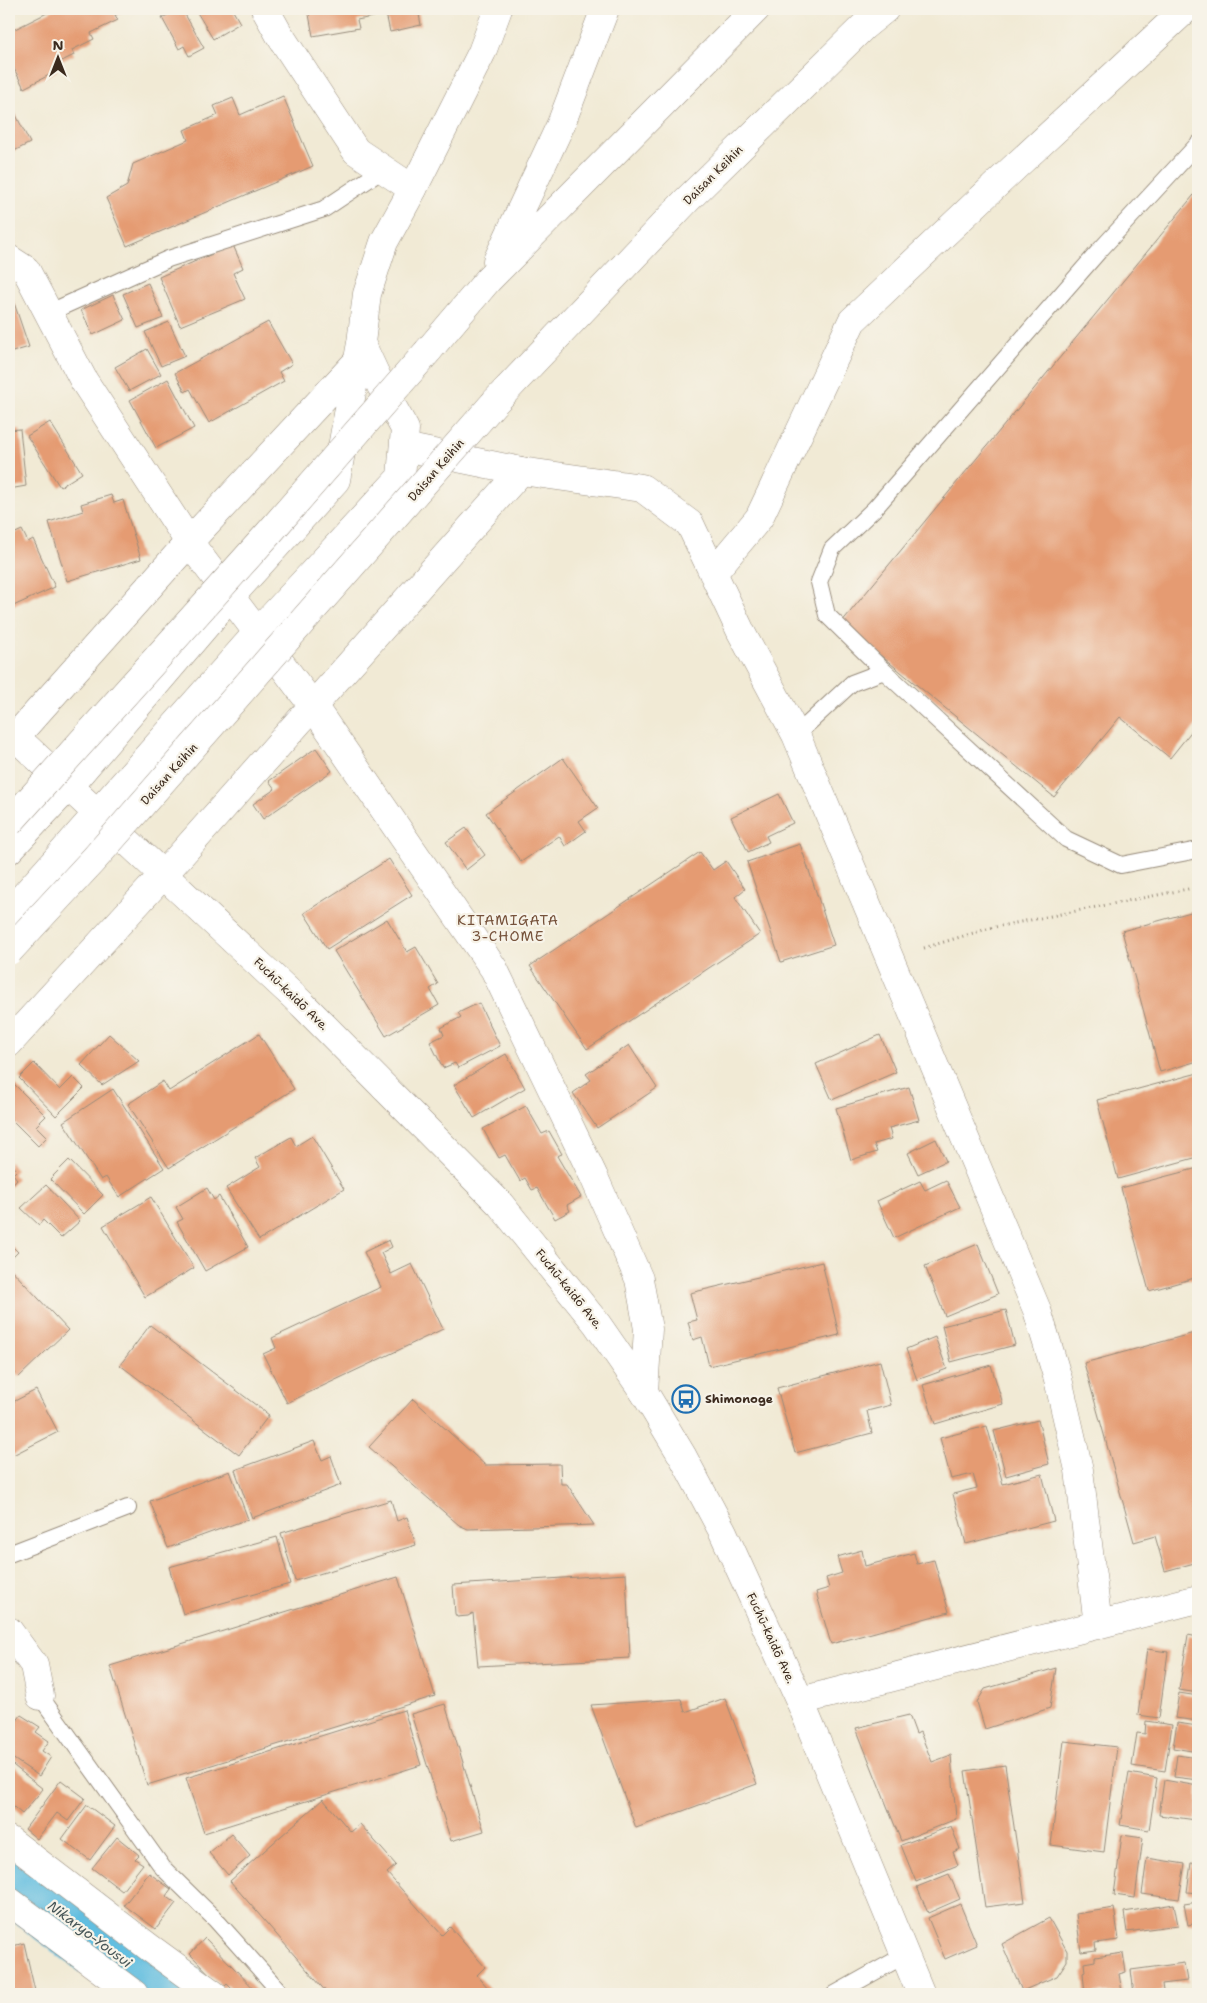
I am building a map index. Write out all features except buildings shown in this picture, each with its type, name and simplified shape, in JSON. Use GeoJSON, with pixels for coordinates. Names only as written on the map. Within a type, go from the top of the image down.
{"type":"FeatureCollection","features":[{"type":"Feature","properties":{"kind":"main road"},"geometry":{"type":"LineString","coordinates":[[265,9],[279,34],[356,151],[414,189]]}},
{"type":"Feature","properties":{"kind":"main road"},"geometry":{"type":"LineString","coordinates":[[9,850],[69,786],[230,597],[336,480],[359,353],[367,294],[384,242],[414,189],[482,52],[498,9]]}},
{"type":"Feature","properties":{"kind":"main road"},"geometry":{"type":"LineString","coordinates":[[488,280],[561,124],[605,9]]}},
{"type":"Feature","properties":{"kind":"main road"},"geometry":{"type":"LineString","coordinates":[[9,824],[269,533],[488,280],[756,9]]}},
{"type":"Feature","properties":{"kind":"main road","name":"Daisan Keihin"},"geometry":{"type":"LineString","coordinates":[[9,952],[102,851],[496,402],[687,200],[844,46],[885,9]]}},
{"type":"Feature","properties":{"kind":"main road"},"geometry":{"type":"LineString","coordinates":[[713,573],[759,518],[852,321],[1186,9]]}},
{"type":"Feature","properties":{"kind":"main road"},"geometry":{"type":"LineString","coordinates":[[9,259],[26,270],[84,381],[189,542],[313,706],[498,978],[594,1177],[640,1279],[648,1329],[644,1392]]}},
{"type":"Feature","properties":{"kind":"main road"},"geometry":{"type":"LineString","coordinates":[[9,913],[257,633],[401,477],[405,429],[381,386],[359,353]]}},
{"type":"Feature","properties":{"kind":"main road"},"geometry":{"type":"LineString","coordinates":[[11,737],[359,353]]}},
{"type":"Feature","properties":{"kind":"main road"},"geometry":{"type":"LineString","coordinates":[[404,447],[521,472],[642,488],[690,524],[741,632],[796,735],[1037,1310],[1058,1379],[1079,1470],[1098,1625]]}},
{"type":"Feature","properties":{"kind":"main road"},"geometry":{"type":"LineString","coordinates":[[9,1044],[164,874],[521,472]]}},
{"type":"Feature","properties":{"kind":"main road","name":"Fuchū-kaidō Ave."},"geometry":{"type":"LineString","coordinates":[[11,737],[69,786],[303,1004],[500,1204],[597,1324],[644,1392],[683,1457],[722,1532],[800,1701],[921,1994]]}},
{"type":"Feature","properties":{"kind":"main road"},"geometry":{"type":"LineString","coordinates":[[800,1701],[1198,1599]]}},
{"type":"Feature","properties":{"kind":"main road"},"geometry":{"type":"LineString","coordinates":[[9,1631],[34,1665],[40,1696]]}},
{"type":"Feature","properties":{"kind":"main road"},"geometry":{"type":"LineString","coordinates":[[9,1840],[213,1994]]}},
{"type":"Feature","properties":{"kind":"main road"},"geometry":{"type":"LineString","coordinates":[[9,1901],[134,1994]]}},
{"type":"Feature","properties":{"kind":"lane"},"geometry":{"type":"LineString","coordinates":[[1198,144],[1099,251],[875,508],[832,549],[820,582],[827,615],[884,671],[1066,839],[1121,866],[1198,850]]}},
{"type":"Feature","properties":{"kind":"lane"},"geometry":{"type":"LineString","coordinates":[[48,314],[168,258],[324,209],[384,169]]}},
{"type":"Feature","properties":{"kind":"lane"},"geometry":{"type":"LineString","coordinates":[[796,735],[852,683],[884,671]]}},
{"type":"Feature","properties":{"kind":"lane"},"geometry":{"type":"LineString","coordinates":[[9,1554],[128,1508]]}},
{"type":"Feature","properties":{"kind":"lane"},"geometry":{"type":"LineString","coordinates":[[40,1696],[163,1868],[215,1919],[282,1994]]}},
{"type":"Feature","properties":{"kind":"lane"},"geometry":{"type":"LineString","coordinates":[[835,1994],[905,1955]]}},
{"type":"Feature","properties":{"kind":"path"},"geometry":{"type":"LineString","coordinates":[[890,958],[990,928],[1198,886]]}},
{"type":"Feature","properties":{"kind":"waterway","name":"Nikaryo-Yousui"},"geometry":{"type":"LineString","coordinates":[[9,1873],[171,1994]]}},
{"type":"Feature","properties":{"kind":"place","name":"Shimonoge"},"geometry":{"type":"Point","coordinates":[686,1399]}},
{"type":"Feature","properties":{"kind":"district","name":"KITAMIGATA 3-CHOME"},"geometry":{"type":"Point","coordinates":[508,928]}}]}
